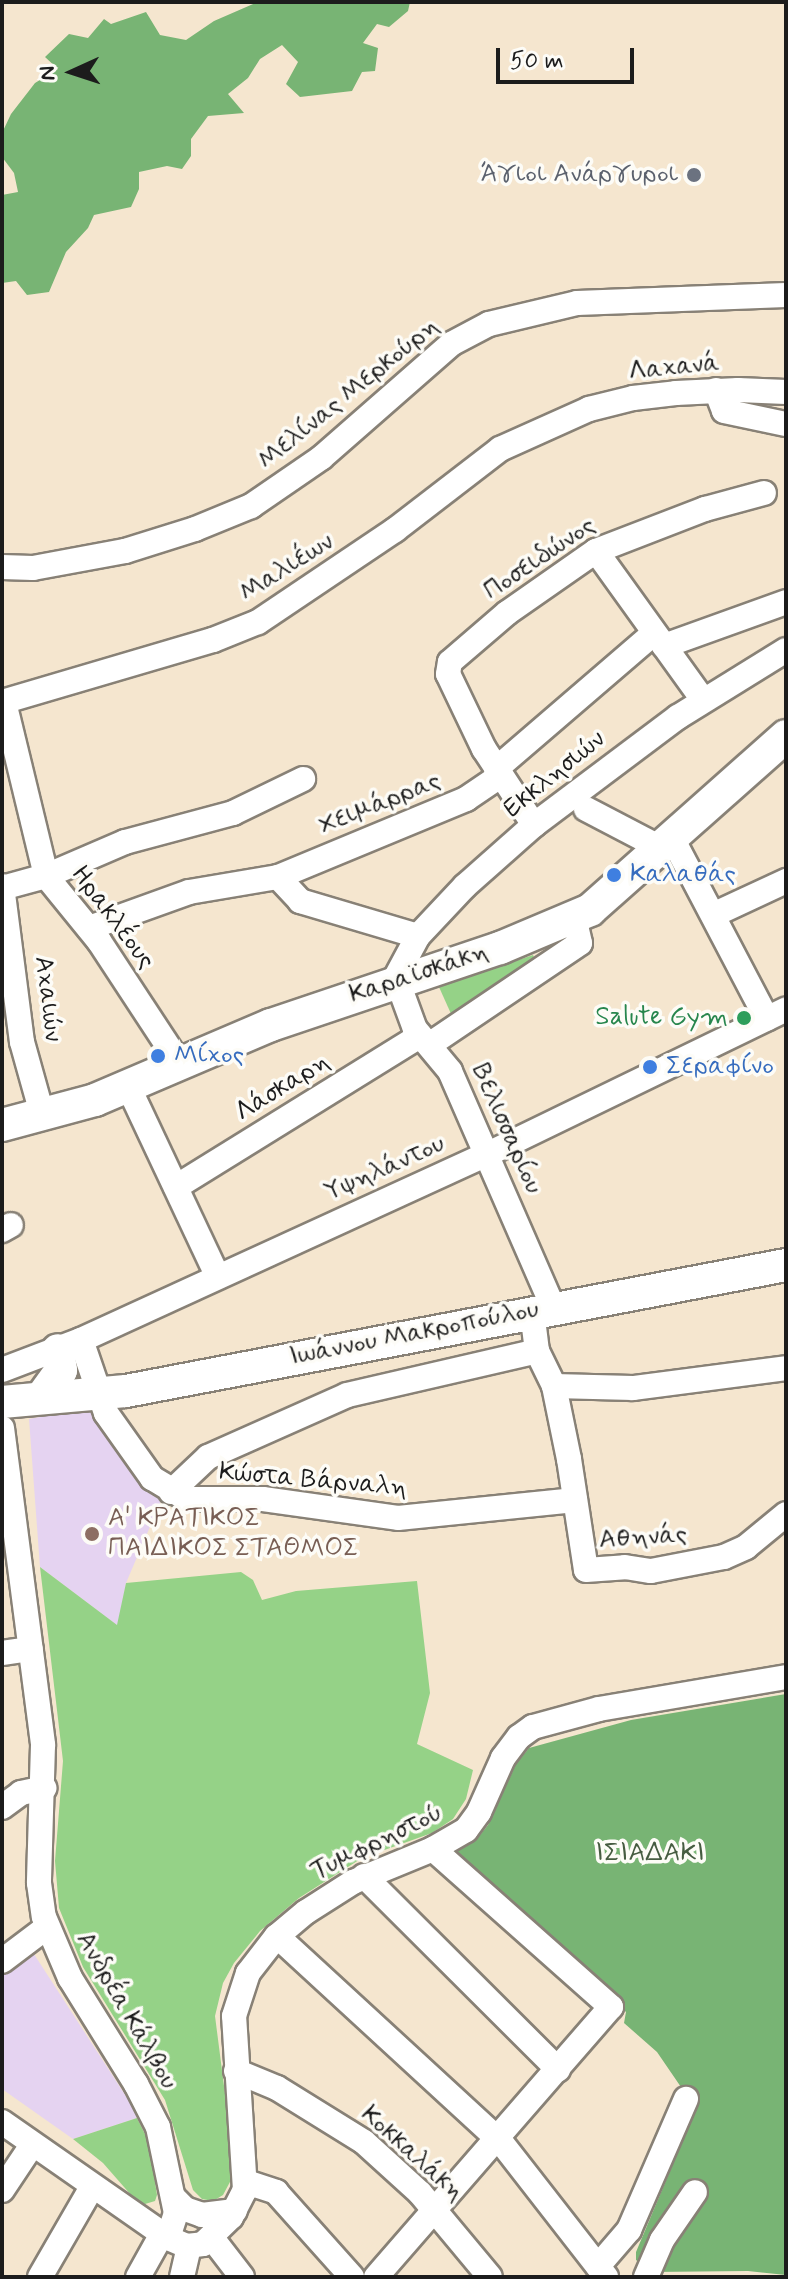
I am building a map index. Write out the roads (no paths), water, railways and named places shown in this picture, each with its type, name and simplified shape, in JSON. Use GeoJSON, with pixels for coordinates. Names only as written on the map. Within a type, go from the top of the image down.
{"type":"FeatureCollection","features":[{"type":"Feature","properties":{"kind":"main road","name":"Καραϊσκάκη"},"geometry":{"type":"LineString","coordinates":[[3,1122],[43,1117],[128,1086],[271,1025],[500,948],[574,918],[607,897],[786,736]]}},
{"type":"Feature","properties":{"kind":"main road","name":"Ιωάννου Μακροπούλου"},"geometry":{"type":"LineString","coordinates":[[2,1402],[99,1393],[786,1265]]}},
{"type":"Feature","properties":{"kind":"main road"},"geometry":{"type":"LineString","coordinates":[[41,1398],[61,1370],[70,1345]]}},
{"type":"Feature","properties":{"kind":"street","name":"Μελίνας Μερκούρη"},"geometry":{"type":"LineString","coordinates":[[2,567],[33,568],[125,551],[195,529],[251,506],[321,458],[451,344],[489,324],[559,305],[588,302],[786,295]]}},
{"type":"Feature","properties":{"kind":"street","name":"Λαχανά"},"geometry":{"type":"LineString","coordinates":[[571,416],[633,398],[716,390],[786,392]]}},
{"type":"Feature","properties":{"kind":"street"},"geometry":{"type":"LineString","coordinates":[[716,390],[724,411],[786,424]]}},
{"type":"Feature","properties":{"kind":"street","name":"Μαλιέων"},"geometry":{"type":"LineString","coordinates":[[3,702],[213,640],[258,622],[395,530],[484,460],[571,416]]}},
{"type":"Feature","properties":{"kind":"street","name":"Ποσειδώνος"},"geometry":{"type":"LineString","coordinates":[[498,773],[454,688],[448,674],[450,662],[507,613],[596,551],[705,509],[764,493]]}},
{"type":"Feature","properties":{"kind":"street"},"geometry":{"type":"LineString","coordinates":[[596,551],[703,700]]}},
{"type":"Feature","properties":{"kind":"street","name":"Χειμάρρας"},"geometry":{"type":"LineString","coordinates":[[89,928],[189,892],[278,877],[466,799],[659,640],[786,602]]}},
{"type":"Feature","properties":{"kind":"street","name":"Εκκλησιών"},"geometry":{"type":"LineString","coordinates":[[396,981],[400,966],[418,936],[458,893],[534,825],[616,760],[703,700],[786,650]]}},
{"type":"Feature","properties":{"kind":"street","name":"Ηρακλέους"},"geometry":{"type":"LineString","coordinates":[[3,702],[37,850],[46,876],[89,928],[179,1063]]}},
{"type":"Feature","properties":{"kind":"street"},"geometry":{"type":"LineString","coordinates":[[498,773],[534,825]]}},
{"type":"Feature","properties":{"kind":"street"},"geometry":{"type":"LineString","coordinates":[[2,887],[46,876],[125,842],[233,813],[303,779]]}},
{"type":"Feature","properties":{"kind":"street"},"geometry":{"type":"LineString","coordinates":[[586,809],[666,843],[776,1014]]}},
{"type":"Feature","properties":{"kind":"street"},"geometry":{"type":"LineString","coordinates":[[278,877],[300,901],[418,936]]}},
{"type":"Feature","properties":{"kind":"street"},"geometry":{"type":"LineString","coordinates":[[713,915],[786,881]]}},
{"type":"Feature","properties":{"kind":"street","name":"Αχαιών"},"geometry":{"type":"LineString","coordinates":[[2,887],[22,1042],[43,1117]]}},
{"type":"Feature","properties":{"kind":"street","name":"Λάσκαρη"},"geometry":{"type":"LineString","coordinates":[[176,1187],[580,943],[574,918]]}},
{"type":"Feature","properties":{"kind":"street","name":"Βελισσαρίου"},"geometry":{"type":"LineString","coordinates":[[396,981],[424,1040],[450,1071],[488,1154],[542,1309],[537,1351],[554,1386],[586,1570]]}},
{"type":"Feature","properties":{"kind":"street","name":"Υψηλάντου"},"geometry":{"type":"LineString","coordinates":[[2,1370],[70,1345],[217,1275],[488,1154],[776,1014]]}},
{"type":"Feature","properties":{"kind":"street"},"geometry":{"type":"LineString","coordinates":[[128,1086],[217,1275]]}},
{"type":"Feature","properties":{"kind":"street"},"geometry":{"type":"LineString","coordinates":[[70,1345],[99,1393],[106,1413],[152,1478],[171,1492],[208,1457],[347,1395],[537,1351]]}},
{"type":"Feature","properties":{"kind":"street"},"geometry":{"type":"LineString","coordinates":[[554,1386],[633,1388],[786,1368]]}},
{"type":"Feature","properties":{"kind":"street","name":"Ανδρέα Κάλβου"},"geometry":{"type":"LineString","coordinates":[[2,1428],[9,1527],[31,1649],[43,1745],[39,1883],[47,1927],[70,1978],[154,2118],[175,2199],[175,2219],[183,2239],[182,2277]]}},
{"type":"Feature","properties":{"kind":"street","name":"Κώστα Βάρναλη"},"geometry":{"type":"LineString","coordinates":[[171,1492],[187,1499],[263,1499],[398,1518],[575,1500]]}},
{"type":"Feature","properties":{"kind":"street","name":"Αθηνάς"},"geometry":{"type":"LineString","coordinates":[[586,1570],[625,1567],[651,1571],[724,1557],[746,1547],[786,1514]]}},
{"type":"Feature","properties":{"kind":"street"},"geometry":{"type":"LineString","coordinates":[[2,1653],[31,1649]]}},
{"type":"Feature","properties":{"kind":"street","name":"Τυμφρηστού"},"geometry":{"type":"LineString","coordinates":[[183,2239],[235,2211],[246,2182],[233,2028],[238,1995],[254,1963],[277,1936],[322,1900],[364,1876],[456,1838],[473,1822],[503,1758],[519,1737],[533,1727],[599,1709],[786,1677]]}},
{"type":"Feature","properties":{"kind":"street"},"geometry":{"type":"LineString","coordinates":[[2,1807],[21,1793],[44,1788]]}},
{"type":"Feature","properties":{"kind":"street"},"geometry":{"type":"LineString","coordinates":[[376,2277],[611,2007],[433,1849]]}},
{"type":"Feature","properties":{"kind":"street"},"geometry":{"type":"LineString","coordinates":[[364,1876],[558,2069]]}},
{"type":"Feature","properties":{"kind":"street"},"geometry":{"type":"LineString","coordinates":[[2,1961],[47,1927]]}},
{"type":"Feature","properties":{"kind":"street"},"geometry":{"type":"LineString","coordinates":[[277,1936],[497,2137],[602,2271],[629,2230],[686,2099]]}},
{"type":"Feature","properties":{"kind":"street","name":"Κοκκαλάκη"},"geometry":{"type":"LineString","coordinates":[[236,2071],[277,2088],[353,2134],[435,2209],[490,2277]]}},
{"type":"Feature","properties":{"kind":"street"},"geometry":{"type":"LineString","coordinates":[[2,2122],[92,2187],[242,2277]]}},
{"type":"Feature","properties":{"kind":"street"},"geometry":{"type":"LineString","coordinates":[[2,2190],[32,2145]]}},
{"type":"Feature","properties":{"kind":"street"},"geometry":{"type":"LineString","coordinates":[[246,2182],[276,2192],[352,2277]]}},
{"type":"Feature","properties":{"kind":"street"},"geometry":{"type":"LineString","coordinates":[[40,2277],[92,2187]]}},
{"type":"Feature","properties":{"kind":"street"},"geometry":{"type":"LineString","coordinates":[[646,2277],[662,2240],[695,2192]]}},
{"type":"Feature","properties":{"kind":"street"},"geometry":{"type":"LineString","coordinates":[[175,2199],[185,2209],[202,2215],[235,2211]]}},
{"type":"Feature","properties":{"kind":"street"},"geometry":{"type":"LineString","coordinates":[[138,2277],[183,2239]]}},
{"type":"Feature","properties":{"kind":"place","name":"Άγιοι Ανάργυροι"},"geometry":{"type":"Point","coordinates":[694,175]}},
{"type":"Feature","properties":{"kind":"place","name":"Καλαθάς"},"geometry":{"type":"Point","coordinates":[614,875]}},
{"type":"Feature","properties":{"kind":"place","name":"Salute Gym"},"geometry":{"type":"Point","coordinates":[744,1018]}},
{"type":"Feature","properties":{"kind":"place","name":"Μίχος"},"geometry":{"type":"Point","coordinates":[158,1056]}},
{"type":"Feature","properties":{"kind":"place","name":"Σεραφίνο"},"geometry":{"type":"Point","coordinates":[650,1067]}},
{"type":"Feature","properties":{"kind":"place","name":"Α' ΚΡΑΤΙΚΟΣ ΠΑΙΔΙΚΟΣ ΣΤΑΘΜΟΣ"},"geometry":{"type":"Point","coordinates":[92,1534]}},
{"type":"Feature","properties":{"kind":"park label","name":"ΙΣΙΑΔΑΚΙ"},"geometry":{"type":"Point","coordinates":[650,1854]}}]}
